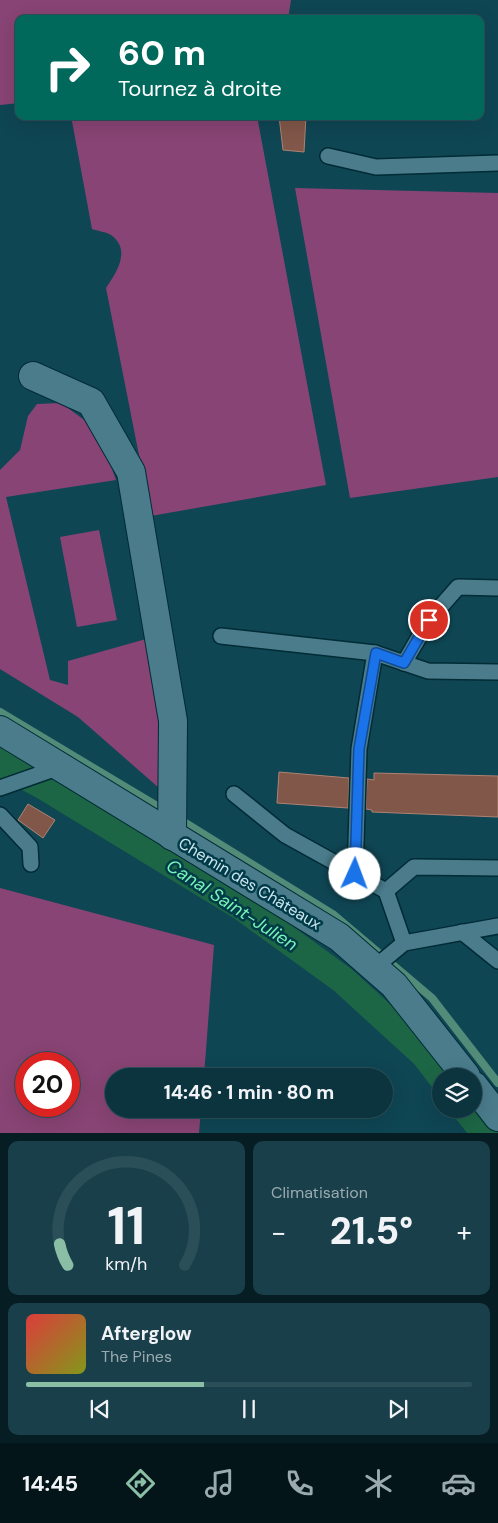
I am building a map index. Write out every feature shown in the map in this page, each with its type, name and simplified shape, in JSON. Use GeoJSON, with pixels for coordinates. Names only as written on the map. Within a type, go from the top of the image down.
{"type":"FeatureCollection","features":[{"type":"Feature","properties":{"kind":"street"},"geometry":{"type":"LineString","coordinates":[[33,376],[91,402],[131,472],[173,721],[172,836]]}},
{"type":"Feature","properties":{"kind":"street","name":"Chemin des Châteaux"},"geometry":{"type":"LineString","coordinates":[[0,730],[339,937],[394,985],[460,1068]]}},
{"type":"Feature","properties":{"kind":"street"},"geometry":{"type":"LineString","coordinates":[[482,1096],[498,1116]]}},
{"type":"Feature","properties":{"kind":"lane"},"geometry":{"type":"LineString","coordinates":[[328,156],[376,167],[498,164]]}},
{"type":"Feature","properties":{"kind":"lane"},"geometry":{"type":"LineString","coordinates":[[404,663],[429,620],[458,587],[498,588]]}},
{"type":"Feature","properties":{"kind":"lane"},"geometry":{"type":"LineString","coordinates":[[221,636],[376,653],[428,671],[498,672]]}},
{"type":"Feature","properties":{"kind":"lane"},"geometry":{"type":"LineString","coordinates":[[355,874],[359,749],[376,653]]}},
{"type":"Feature","properties":{"kind":"lane"},"geometry":{"type":"LineString","coordinates":[[0,788],[60,767]]}},
{"type":"Feature","properties":{"kind":"lane"},"geometry":{"type":"LineString","coordinates":[[234,794],[285,835],[386,891],[404,943]]}},
{"type":"Feature","properties":{"kind":"lane"},"geometry":{"type":"LineString","coordinates":[[0,815],[12,824],[30,847],[31,864]]}},
{"type":"Feature","properties":{"kind":"lane"},"geometry":{"type":"LineString","coordinates":[[386,891],[414,867],[498,868]]}},
{"type":"Feature","properties":{"kind":"lane"},"geometry":{"type":"LineString","coordinates":[[374,968],[404,943],[498,926]]}},
{"type":"Feature","properties":{"kind":"lane"},"geometry":{"type":"LineString","coordinates":[[462,932],[498,961]]}},
{"type":"Feature","properties":{"kind":"shaded area"},"geometry":{"type":"Polygon","coordinates":[[[0,0],[291,0],[289,15],[15,15],[15,103],[0,105],[0,0]]]}},
{"type":"Feature","properties":{"kind":"shaded area"},"geometry":{"type":"Polygon","coordinates":[[[72,120],[258,120],[326,485],[151,516],[106,288],[118,269],[121,254],[120,248],[117,241],[111,235],[92,229],[72,120]]]}},
{"type":"Feature","properties":{"kind":"shaded area"},"geometry":{"type":"Polygon","coordinates":[[[295,188],[498,193],[498,477],[350,498],[295,188]]]}},
{"type":"Feature","properties":{"kind":"shaded area"},"geometry":{"type":"Polygon","coordinates":[[[61,403],[98,430],[116,480],[6,497],[50,680],[68,685],[68,661],[146,639],[162,719],[159,788],[78,717],[0,669],[0,470],[20,450],[28,416],[37,404],[61,403]]]}},
{"type":"Feature","properties":{"kind":"shaded area"},"geometry":{"type":"Polygon","coordinates":[[[99,530],[117,620],[77,627],[60,537],[99,530]]]}},
{"type":"Feature","properties":{"kind":"shaded area"},"geometry":{"type":"Polygon","coordinates":[[[0,888],[214,945],[205,1068],[105,1068],[105,1118],[200,1118],[199,1133],[0,1133],[0,888]]]}},
{"type":"Feature","properties":{"kind":"building"},"geometry":{"type":"Polygon","coordinates":[[[279,120],[306,120],[304,152],[283,150],[279,120]]]}},
{"type":"Feature","properties":{"kind":"building"},"geometry":{"type":"Polygon","coordinates":[[[279,772],[349,778],[348,808],[277,803],[279,772]]]}},
{"type":"Feature","properties":{"kind":"building"},"geometry":{"type":"Polygon","coordinates":[[[374,773],[498,776],[498,817],[372,812],[372,810],[366,809],[367,779],[374,780],[374,773]]]}},
{"type":"Feature","properties":{"kind":"building"},"geometry":{"type":"Polygon","coordinates":[[[28,804],[55,820],[43,838],[18,820],[28,804]]]}},
{"type":"Feature","properties":{"kind":"waterway"},"geometry":{"type":"LineString","coordinates":[[0,712],[167,812]]}},
{"type":"Feature","properties":{"kind":"waterway","name":"Canal Saint-Julien"},"geometry":{"type":"LineString","coordinates":[[0,762],[46,787],[241,906],[343,980],[425,1055],[435,1068]]}},
{"type":"Feature","properties":{"kind":"waterway"},"geometry":{"type":"LineString","coordinates":[[179,819],[334,915],[432,998],[498,1083]]}},
{"type":"Feature","properties":{"kind":"waterway","name":"Canal Saint-Julien"},"geometry":{"type":"LineString","coordinates":[[473,1118],[485,1133]]}},
{"type":"Feature","properties":{"kind":"route"},"geometry":{"type":"LineString","coordinates":[[355,874],[359,749],[376,653],[404,663],[429,620]]}}]}
